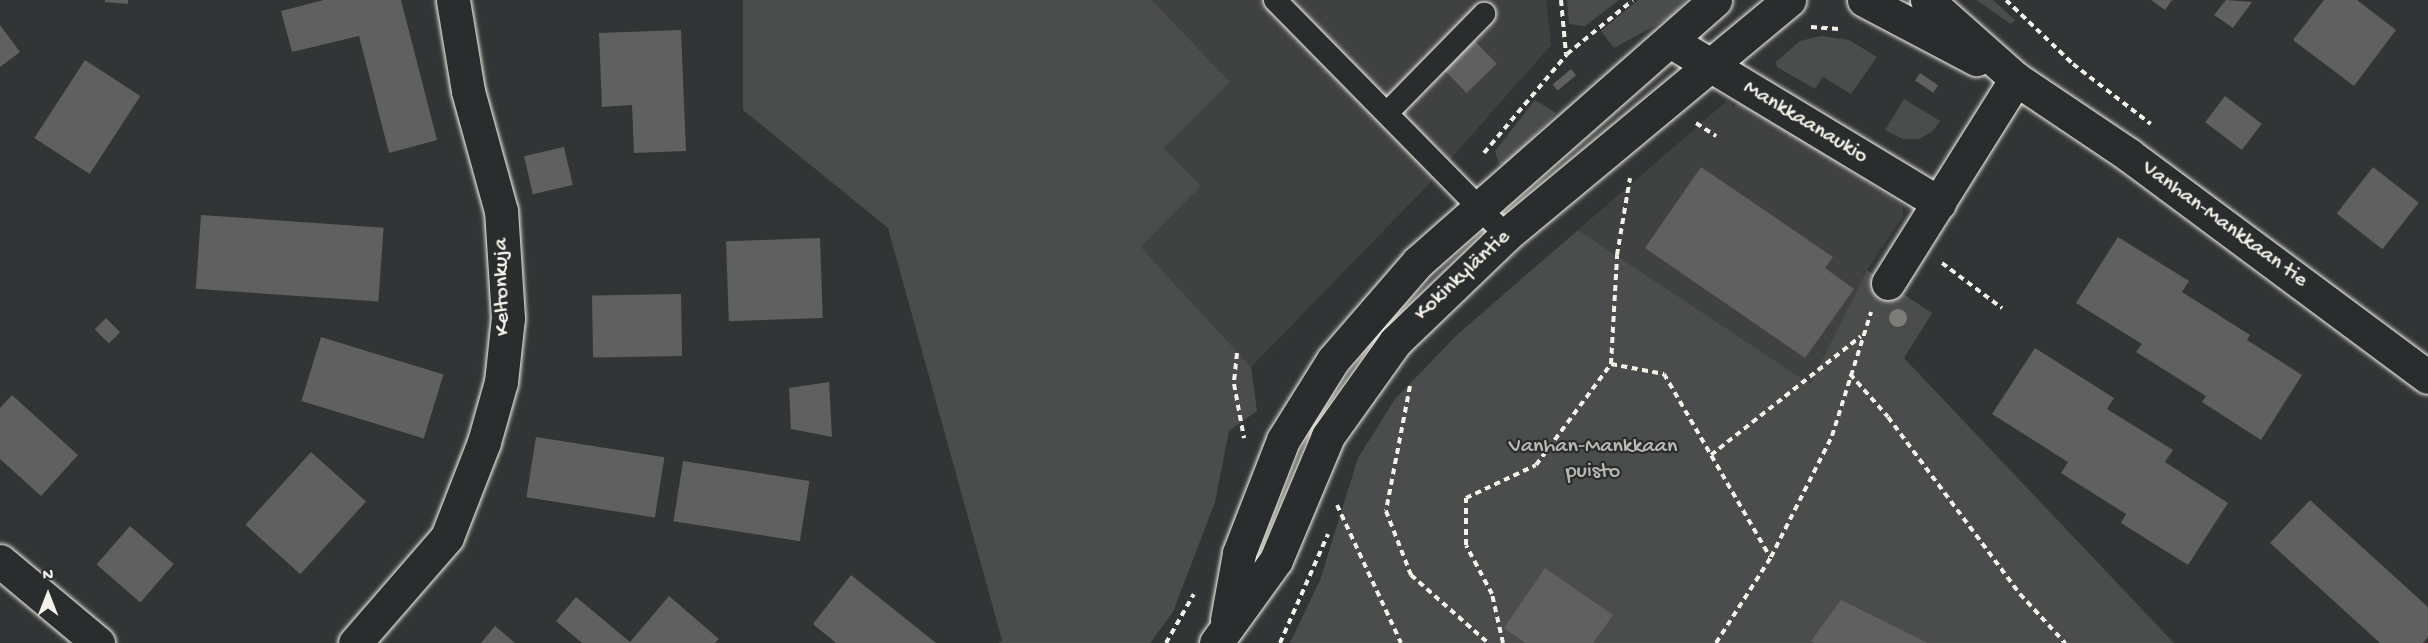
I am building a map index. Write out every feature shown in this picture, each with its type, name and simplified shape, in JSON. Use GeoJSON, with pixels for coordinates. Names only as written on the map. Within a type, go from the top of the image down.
{"type":"FeatureCollection","features":[{"type":"Feature","properties":{"kind":"main road","name":"Keltonkuja"},"geometry":{"type":"LineString","coordinates":[[355,643],[447,537],[484,442],[501,382],[508,318],[501,211],[468,91],[453,0]]}},
{"type":"Feature","properties":{"kind":"main road","name":"Kokinkyläntie"},"geometry":{"type":"LineString","coordinates":[[1221,634],[1239,552],[1283,440],[1333,360],[1418,262],[1672,42],[1715,0]]}},
{"type":"Feature","properties":{"kind":"main road","name":"Kokinkyläntie"},"geometry":{"type":"LineString","coordinates":[[1221,634],[1276,561],[1328,436],[1352,398],[1395,342],[1506,235],[1789,0]]}},
{"type":"Feature","properties":{"kind":"main road","name":"Vanhan-Mankkaan tie"},"geometry":{"type":"LineString","coordinates":[[1864,0],[2016,79],[2129,154],[2428,377]]}},
{"type":"Feature","properties":{"kind":"main road","name":"Vanhan-Mankkaan tie"},"geometry":{"type":"LineString","coordinates":[[1927,0],[2016,79]]}},
{"type":"Feature","properties":{"kind":"main road","name":"Mankkaanaukio"},"geometry":{"type":"LineString","coordinates":[[1672,42],[1940,202]]}},
{"type":"Feature","properties":{"kind":"main road"},"geometry":{"type":"LineString","coordinates":[[1888,283],[2016,79]]}},
{"type":"Feature","properties":{"kind":"main road"},"geometry":{"type":"LineString","coordinates":[[0,561],[98,643]]}},
{"type":"Feature","properties":{"kind":"lane"},"geometry":{"type":"LineString","coordinates":[[1275,0],[1506,235]]}},
{"type":"Feature","properties":{"kind":"lane"},"geometry":{"type":"LineString","coordinates":[[1387,113],[1484,14]]}},
{"type":"Feature","properties":{"kind":"path"},"geometry":{"type":"LineString","coordinates":[[1561,0],[1566,54]]}},
{"type":"Feature","properties":{"kind":"path"},"geometry":{"type":"LineString","coordinates":[[1805,28],[1831,26],[1851,32]]}},
{"type":"Feature","properties":{"kind":"path"},"geometry":{"type":"LineString","coordinates":[[1716,135],[1693,120],[1739,83]]}},
{"type":"Feature","properties":{"kind":"path"},"geometry":{"type":"LineString","coordinates":[[1503,643],[1492,594],[1466,545],[1466,498],[1536,465],[1611,364],[1617,255],[1632,169],[1623,176]]}},
{"type":"Feature","properties":{"kind":"path"},"geometry":{"type":"LineString","coordinates":[[1939,260],[2002,308]]}},
{"type":"Feature","properties":{"kind":"path"},"geometry":{"type":"LineString","coordinates":[[1716,643],[1771,557],[1832,436],[1849,374],[1863,335],[1888,283]]}},
{"type":"Feature","properties":{"kind":"path"},"geometry":{"type":"LineString","coordinates":[[1711,455],[1863,335]]}},
{"type":"Feature","properties":{"kind":"path"},"geometry":{"type":"LineString","coordinates":[[1237,353],[1234,384],[1244,444]]}},
{"type":"Feature","properties":{"kind":"path"},"geometry":{"type":"LineString","coordinates":[[1611,364],[1664,374],[1771,557]]}},
{"type":"Feature","properties":{"kind":"path"},"geometry":{"type":"LineString","coordinates":[[1849,374],[1888,417],[2020,594],[2065,643]]}},
{"type":"Feature","properties":{"kind":"path"},"geometry":{"type":"LineString","coordinates":[[1410,381],[1386,511],[1411,575],[1488,643]]}},
{"type":"Feature","properties":{"kind":"path"},"geometry":{"type":"LineString","coordinates":[[1334,515],[1340,496]]}},
{"type":"Feature","properties":{"kind":"path"},"geometry":{"type":"LineString","coordinates":[[1337,505],[1401,643]]}},
{"type":"Feature","properties":{"kind":"path"},"geometry":{"type":"LineString","coordinates":[[1280,643],[1331,525]]}},
{"type":"Feature","properties":{"kind":"shaded area"},"geometry":{"type":"Polygon","coordinates":[[[1152,0],[1546,0],[1551,45],[1425,188],[1251,367],[1141,247],[1201,186],[1164,148],[1230,82],[1152,0]]]}},
{"type":"Feature","properties":{"kind":"shaded area"},"geometry":{"type":"Polygon","coordinates":[[[1741,98],[1903,206],[1903,216],[1867,270],[1810,384],[1578,230],[1727,101],[1734,107],[1741,98]]]}},
{"type":"Feature","properties":{"kind":"green space"},"geometry":{"type":"Polygon","coordinates":[[[743,0],[1152,0],[1230,82],[1164,148],[1201,186],[1141,247],[1251,367],[1257,411],[1229,431],[1215,502],[1173,612],[1150,643],[999,643],[1002,640],[888,228],[743,110],[743,0]]]}},
{"type":"Feature","properties":{"kind":"green space"},"geometry":{"type":"Polygon","coordinates":[[[1567,0],[1619,0],[1585,26],[1569,24],[1567,0]]]}},
{"type":"Feature","properties":{"kind":"green space"},"geometry":{"type":"Polygon","coordinates":[[[1638,0],[1686,0],[1671,17],[1614,48],[1601,31],[1638,0]]]}},
{"type":"Feature","properties":{"kind":"green space"},"geometry":{"type":"Polygon","coordinates":[[[1976,0],[1993,0],[2015,20],[2011,24],[1976,0]]]}},
{"type":"Feature","properties":{"kind":"green space"},"geometry":{"type":"Polygon","coordinates":[[[1821,36],[1849,40],[1877,57],[1851,94],[1823,77],[1815,89],[1777,67],[1776,62],[1800,41],[1821,36]]]}},
{"type":"Feature","properties":{"kind":"green space"},"geometry":{"type":"Polygon","coordinates":[[[1904,99],[1940,121],[1933,131],[1919,139],[1903,139],[1885,130],[1904,99]]]}},
{"type":"Feature","properties":{"kind":"green space"},"geometry":{"type":"Polygon","coordinates":[[[1535,100],[1556,113],[1507,164],[1499,164],[1495,151],[1535,100]]]}},
{"type":"Feature","properties":{"kind":"green space","name":"Vanhan-Mankkaan puisto"},"geometry":{"type":"Polygon","coordinates":[[[1578,230],[1810,384],[1867,270],[1932,313],[1904,358],[2174,643],[1290,643],[1320,580],[1358,458],[1395,399],[1458,334],[1578,230]]]}},
{"type":"Feature","properties":{"kind":"building"},"geometry":{"type":"Polygon","coordinates":[[[105,0],[128,0],[128,4],[105,2],[105,0]]]}},
{"type":"Feature","properties":{"kind":"building"},"geometry":{"type":"Polygon","coordinates":[[[324,0],[401,0],[437,140],[389,153],[359,36],[292,52],[281,11],[324,0]]]}},
{"type":"Feature","properties":{"kind":"building"},"geometry":{"type":"Polygon","coordinates":[[[2151,0],[2172,0],[2165,10],[2151,0]]]}},
{"type":"Feature","properties":{"kind":"building"},"geometry":{"type":"Polygon","coordinates":[[[2226,0],[2252,2],[2233,28],[2214,15],[2226,0]]]}},
{"type":"Feature","properties":{"kind":"building"},"geometry":{"type":"Polygon","coordinates":[[[2324,0],[2357,0],[2396,30],[2354,86],[2293,40],[2324,0]]]}},
{"type":"Feature","properties":{"kind":"building"},"geometry":{"type":"Polygon","coordinates":[[[0,25],[20,52],[0,67],[0,25]]]}},
{"type":"Feature","properties":{"kind":"building"},"geometry":{"type":"Polygon","coordinates":[[[681,30],[686,151],[634,153],[632,105],[602,107],[599,33],[681,30]]]}},
{"type":"Feature","properties":{"kind":"building"},"geometry":{"type":"Polygon","coordinates":[[[1469,35],[1497,64],[1467,93],[1439,64],[1469,35]]]}},
{"type":"Feature","properties":{"kind":"building"},"geometry":{"type":"Polygon","coordinates":[[[85,60],[140,96],[90,174],[34,138],[85,60]]]}},
{"type":"Feature","properties":{"kind":"building"},"geometry":{"type":"Polygon","coordinates":[[[1571,69],[1576,75],[1558,91],[1553,84],[1571,69]]]}},
{"type":"Feature","properties":{"kind":"building"},"geometry":{"type":"Polygon","coordinates":[[[1920,73],[1938,85],[1933,93],[1915,80],[1920,73]]]}},
{"type":"Feature","properties":{"kind":"building"},"geometry":{"type":"Polygon","coordinates":[[[2225,96],[2262,124],[2242,150],[2205,122],[2225,96]]]}},
{"type":"Feature","properties":{"kind":"building"},"geometry":{"type":"Polygon","coordinates":[[[564,147],[573,185],[533,194],[524,156],[564,147]]]}},
{"type":"Feature","properties":{"kind":"building"},"geometry":{"type":"Polygon","coordinates":[[[1701,167],[1833,257],[1825,268],[1854,289],[1805,358],[1645,248],[1701,167]]]}},
{"type":"Feature","properties":{"kind":"building"},"geometry":{"type":"Polygon","coordinates":[[[2373,167],[2419,203],[2382,249],[2337,213],[2373,167]]]}},
{"type":"Feature","properties":{"kind":"building"},"geometry":{"type":"Polygon","coordinates":[[[201,215],[384,228],[378,302],[196,289],[201,215]]]}},
{"type":"Feature","properties":{"kind":"building"},"geometry":{"type":"Polygon","coordinates":[[[2118,237],[2189,281],[2182,292],[2250,335],[2247,340],[2302,375],[2261,440],[2202,402],[2206,396],[2136,352],[2142,344],[2076,303],[2118,237]]]}},
{"type":"Feature","properties":{"kind":"building"},"geometry":{"type":"Polygon","coordinates":[[[820,238],[823,318],[729,321],[726,241],[820,238]]]}},
{"type":"Feature","properties":{"kind":"building"},"geometry":{"type":"Polygon","coordinates":[[[681,294],[682,356],[593,358],[592,296],[681,294]]]}},
{"type":"Feature","properties":{"kind":"building"},"geometry":{"type":"Polygon","coordinates":[[[106,318],[120,332],[109,343],[95,329],[106,318]]]}},
{"type":"Feature","properties":{"kind":"building"},"geometry":{"type":"Polygon","coordinates":[[[321,337],[443,374],[424,438],[301,401],[321,337]]]}},
{"type":"Feature","properties":{"kind":"building"},"geometry":{"type":"Polygon","coordinates":[[[2035,348],[2114,398],[2107,409],[2173,450],[2165,462],[2228,503],[2188,565],[2121,523],[2126,514],[2061,473],[2068,462],[1992,414],[2035,348]]]}},
{"type":"Feature","properties":{"kind":"building"},"geometry":{"type":"Polygon","coordinates":[[[829,382],[832,437],[791,429],[789,388],[829,382]]]}},
{"type":"Feature","properties":{"kind":"building"},"geometry":{"type":"Polygon","coordinates":[[[12,395],[78,455],[41,496],[0,459],[0,408],[12,395]]]}},
{"type":"Feature","properties":{"kind":"building"},"geometry":{"type":"Polygon","coordinates":[[[536,437],[664,457],[655,518],[526,497],[536,437]]]}},
{"type":"Feature","properties":{"kind":"building"},"geometry":{"type":"Polygon","coordinates":[[[311,452],[366,502],[300,574],[245,525],[311,452]]]}},
{"type":"Feature","properties":{"kind":"building"},"geometry":{"type":"Polygon","coordinates":[[[683,461],[809,481],[800,541],[673,521],[683,461]]]}},
{"type":"Feature","properties":{"kind":"building"},"geometry":{"type":"Polygon","coordinates":[[[2310,500],[2428,607],[2428,637],[2423,643],[2380,643],[2270,543],[2310,500]]]}},
{"type":"Feature","properties":{"kind":"building"},"geometry":{"type":"Polygon","coordinates":[[[130,526],[174,564],[140,603],[97,564],[130,526]]]}},
{"type":"Feature","properties":{"kind":"building"},"geometry":{"type":"Polygon","coordinates":[[[1545,568],[1613,615],[1593,643],[1525,643],[1504,628],[1545,568]]]}},
{"type":"Feature","properties":{"kind":"building"},"geometry":{"type":"Polygon","coordinates":[[[851,575],[936,643],[836,643],[813,624],[851,575]]]}},
{"type":"Feature","properties":{"kind":"building"},"geometry":{"type":"Polygon","coordinates":[[[669,596],[719,639],[715,643],[582,643],[556,621],[576,597],[630,642],[669,596]]]}},
{"type":"Feature","properties":{"kind":"building"},"geometry":{"type":"Polygon","coordinates":[[[1841,600],[1928,643],[1814,643],[1811,641],[1841,600]]]}},
{"type":"Feature","properties":{"kind":"building"},"geometry":{"type":"Polygon","coordinates":[[[495,626],[515,643],[481,643],[495,626]]]}}]}
